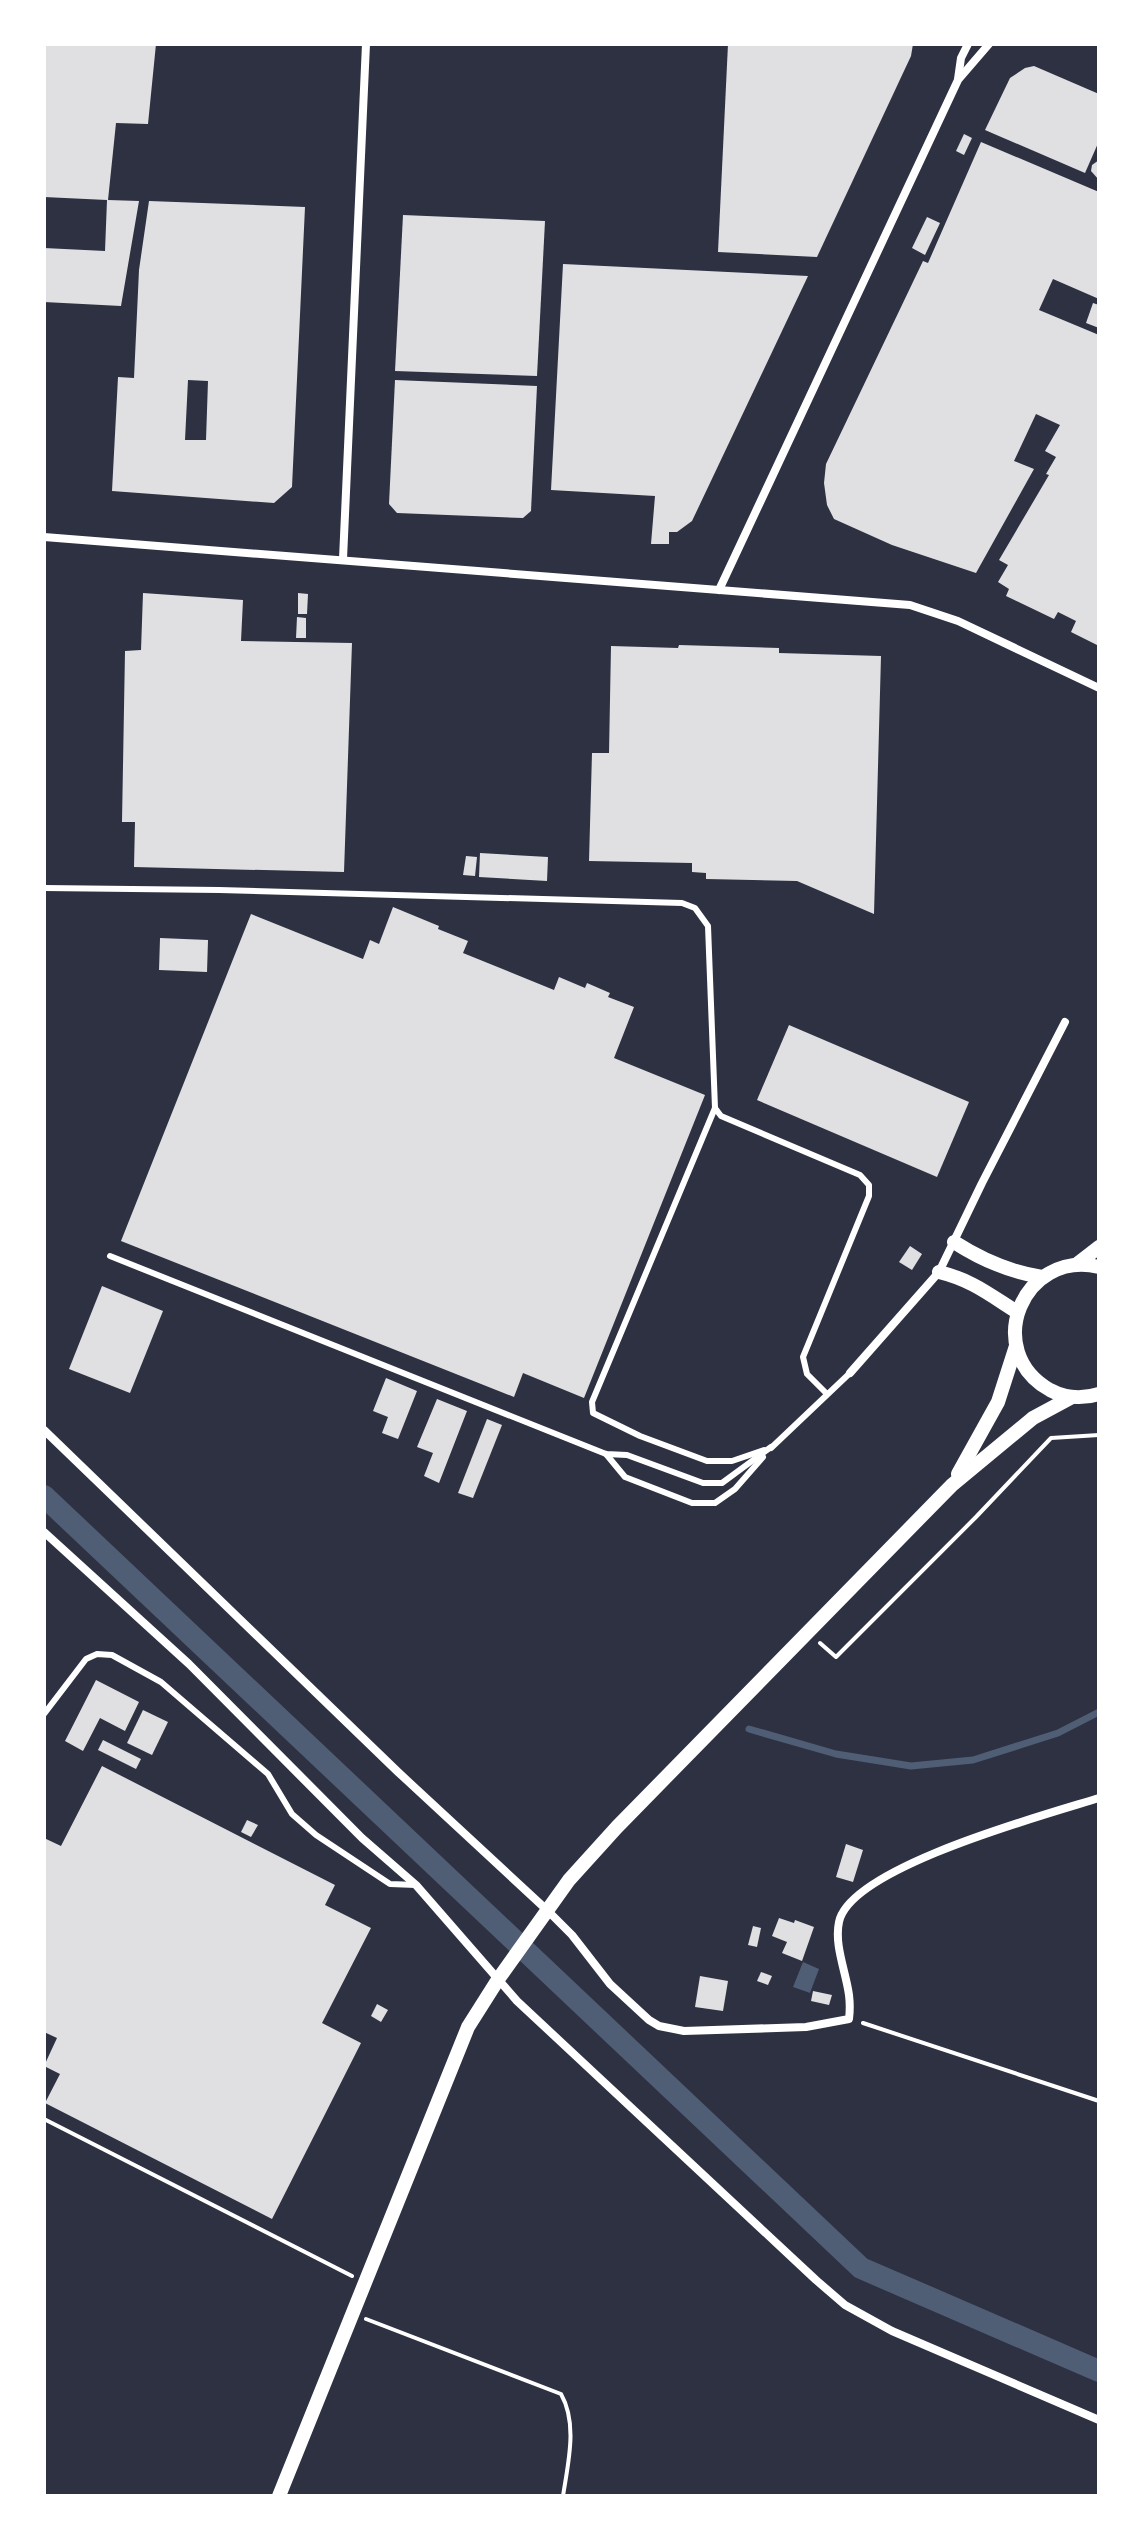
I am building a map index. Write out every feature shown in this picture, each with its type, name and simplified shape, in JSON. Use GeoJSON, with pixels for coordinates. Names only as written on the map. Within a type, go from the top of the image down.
{"type":"FeatureCollection","features":[{"type":"Feature","properties":{"kind":"street"},"geometry":{"type":"LineString","coordinates":[[343,559],[366,44]]}},
{"type":"Feature","properties":{"kind":"street"},"geometry":{"type":"LineString","coordinates":[[958,80],[961,58],[968,44]]}},
{"type":"Feature","properties":{"kind":"street"},"geometry":{"type":"LineString","coordinates":[[719,590],[958,80],[989,44]]}},
{"type":"Feature","properties":{"kind":"street"},"geometry":{"type":"LineString","coordinates":[[44,537],[910,605],[958,621],[1099,688]]}},
{"type":"Feature","properties":{"kind":"street"},"geometry":{"type":"LineString","coordinates":[[850,1373],[939,1272],[1065,1022]]}},
{"type":"Feature","properties":{"kind":"street"},"geometry":{"type":"LineString","coordinates":[[954,1242],[983,1260],[1018,1273],[1042,1277]]}},
{"type":"Feature","properties":{"kind":"street"},"geometry":{"type":"LineString","coordinates":[[1077,1264],[1099,1247]]}},
{"type":"Feature","properties":{"kind":"street"},"geometry":{"type":"LineString","coordinates":[[1099,1267],[1077,1264],[1059,1268],[1042,1277],[1027,1292],[1017,1312],[1014,1329],[1016,1346],[1030,1374],[1056,1393],[1072,1397],[1099,1394]]}},
{"type":"Feature","properties":{"kind":"street"},"geometry":{"type":"LineString","coordinates":[[939,1272],[963,1278],[985,1289],[1017,1312]]}},
{"type":"Feature","properties":{"kind":"street"},"geometry":{"type":"LineString","coordinates":[[952,1485],[998,1402],[1016,1346]]}},
{"type":"Feature","properties":{"kind":"street"},"geometry":{"type":"LineString","coordinates":[[276,2496],[366,2283],[468,2027],[569,1880],[617,1827],[952,1485],[1008,1436],[1072,1397]]}},
{"type":"Feature","properties":{"kind":"street"},"geometry":{"type":"LineString","coordinates":[[44,1430],[543,1916],[572,1935],[627,2002],[659,2026],[684,2031],[806,2027],[849,2019],[850,1997],[839,1941],[839,1922],[853,1897],[916,1861],[988,1833],[1099,1798]]}},
{"type":"Feature","properties":{"kind":"street"},"geometry":{"type":"LineString","coordinates":[[44,1532],[189,1664],[362,1838],[416,1885],[517,2001],[845,2305],[892,2331],[1099,2420]]}},
{"type":"Feature","properties":{"kind":"lane"},"geometry":{"type":"LineString","coordinates":[[44,888],[682,903],[695,908],[708,926],[715,1108],[592,1402],[593,1413],[640,1436],[707,1461],[732,1461],[771,1447]]}},
{"type":"Feature","properties":{"kind":"lane"},"geometry":{"type":"LineString","coordinates":[[715,1108],[721,1116],[860,1175],[869,1185],[869,1196],[803,1357],[807,1374],[827,1394]]}},
{"type":"Feature","properties":{"kind":"lane"},"geometry":{"type":"LineString","coordinates":[[110,1256],[606,1454],[627,1455],[703,1483],[722,1483],[771,1447]]}},
{"type":"Feature","properties":{"kind":"lane"},"geometry":{"type":"LineString","coordinates":[[606,1454],[625,1477],[692,1503],[715,1503],[735,1489],[771,1447],[850,1373]]}},
{"type":"Feature","properties":{"kind":"lane"},"geometry":{"type":"LineString","coordinates":[[44,1714],[86,1659],[97,1654],[112,1655],[161,1682],[268,1774],[292,1814],[316,1835],[390,1884],[416,1885]]}},
{"type":"Feature","properties":{"kind":"path"},"geometry":{"type":"LineString","coordinates":[[809,1632],[836,1657],[1051,1438],[1099,1435]]}},
{"type":"Feature","properties":{"kind":"path"},"geometry":{"type":"LineString","coordinates":[[849,2019],[1099,2101]]}},
{"type":"Feature","properties":{"kind":"path"},"geometry":{"type":"LineString","coordinates":[[44,2119],[366,2283]]}},
{"type":"Feature","properties":{"kind":"path"},"geometry":{"type":"LineString","coordinates":[[353,2314],[561,2394],[569,2409],[570,2448],[563,2496]]}},
{"type":"Feature","properties":{"kind":"water"},"geometry":{"type":"Polygon","coordinates":[[[803,1962],[819,1969],[810,1993],[793,1987],[803,1962]]]}},
{"type":"Feature","properties":{"kind":"building"},"geometry":{"type":"Polygon","coordinates":[[[44,44],[156,44],[148,124],[116,123],[108,200],[139,201],[121,306],[44,302],[44,248],[105,251],[107,200],[44,197],[44,44]]]}},
{"type":"Feature","properties":{"kind":"building"},"geometry":{"type":"Polygon","coordinates":[[[728,44],[913,44],[911,56],[817,257],[718,252],[728,44]]]}},
{"type":"Feature","properties":{"kind":"building"},"geometry":{"type":"Polygon","coordinates":[[[1034,66],[1099,94],[1099,141],[1085,173],[985,130],[1010,78],[1034,66]]]}},
{"type":"Feature","properties":{"kind":"building"},"geometry":{"type":"Polygon","coordinates":[[[964,134],[972,138],[964,155],[956,151],[964,134]]]}},
{"type":"Feature","properties":{"kind":"building"},"geometry":{"type":"Polygon","coordinates":[[[981,142],[1099,192],[1099,299],[1053,279],[1039,310],[1099,335],[1099,646],[1071,632],[1076,621],[1058,612],[1054,619],[1006,596],[1009,589],[998,582],[1008,565],[999,560],[1049,475],[1046,474],[1056,457],[1045,451],[1060,425],[1036,414],[1014,461],[1034,469],[976,573],[892,545],[834,519],[827,505],[824,483],[826,464],[923,261],[928,263],[981,142]]]}},
{"type":"Feature","properties":{"kind":"building"},"geometry":{"type":"Polygon","coordinates":[[[1099,160],[1099,180],[1091,171],[1092,165],[1099,160]]]}},
{"type":"Feature","properties":{"kind":"building"},"geometry":{"type":"Polygon","coordinates":[[[149,201],[305,207],[292,487],[274,503],[112,491],[118,377],[134,378],[139,270],[149,201]],[[188,380],[185,440],[206,440],[208,381],[188,380]]]}},
{"type":"Feature","properties":{"kind":"building"},"geometry":{"type":"Polygon","coordinates":[[[403,215],[545,221],[537,376],[395,371],[403,215]]]}},
{"type":"Feature","properties":{"kind":"building"},"geometry":{"type":"Polygon","coordinates":[[[927,217],[940,223],[925,255],[912,248],[927,217]]]}},
{"type":"Feature","properties":{"kind":"building"},"geometry":{"type":"Polygon","coordinates":[[[563,264],[808,276],[692,521],[677,532],[669,532],[669,544],[651,544],[655,496],[551,490],[563,264]]]}},
{"type":"Feature","properties":{"kind":"building"},"geometry":{"type":"Polygon","coordinates":[[[1093,303],[1099,305],[1099,328],[1086,323],[1093,303]]]}},
{"type":"Feature","properties":{"kind":"building"},"geometry":{"type":"Polygon","coordinates":[[[395,380],[537,386],[531,511],[523,518],[397,513],[389,504],[395,380]]]}},
{"type":"Feature","properties":{"kind":"building"},"geometry":{"type":"Polygon","coordinates":[[[143,593],[243,600],[241,641],[352,643],[344,872],[134,867],[135,822],[122,822],[125,651],[141,650],[143,593]]]}},
{"type":"Feature","properties":{"kind":"building"},"geometry":{"type":"Polygon","coordinates":[[[298,593],[308,594],[307,614],[298,614],[298,593]]]}},
{"type":"Feature","properties":{"kind":"building"},"geometry":{"type":"Polygon","coordinates":[[[297,617],[306,618],[306,638],[296,638],[297,617]]]}},
{"type":"Feature","properties":{"kind":"building"},"geometry":{"type":"Polygon","coordinates":[[[679,645],[779,648],[779,653],[881,656],[874,914],[797,881],[706,879],[706,873],[692,872],[692,863],[589,861],[592,753],[609,753],[611,646],[678,648],[679,645]]]}},
{"type":"Feature","properties":{"kind":"building"},"geometry":{"type":"Polygon","coordinates":[[[480,853],[548,857],[547,881],[479,877],[480,853]]]}},
{"type":"Feature","properties":{"kind":"building"},"geometry":{"type":"Polygon","coordinates":[[[466,856],[477,857],[475,876],[463,875],[466,856]]]}},
{"type":"Feature","properties":{"kind":"building"},"geometry":{"type":"Polygon","coordinates":[[[393,907],[468,941],[463,953],[554,990],[559,977],[585,988],[587,983],[610,993],[608,997],[634,1007],[614,1058],[705,1095],[584,1398],[523,1373],[514,1397],[121,1241],[251,914],[363,959],[370,940],[379,944],[393,907]]]}},
{"type":"Feature","properties":{"kind":"building"},"geometry":{"type":"Polygon","coordinates":[[[160,938],[208,940],[207,972],[159,970],[160,938]]]}},
{"type":"Feature","properties":{"kind":"building"},"geometry":{"type":"Polygon","coordinates":[[[789,1025],[969,1102],[937,1177],[757,1100],[789,1025]]]}},
{"type":"Feature","properties":{"kind":"building"},"geometry":{"type":"Polygon","coordinates":[[[910,1246],[922,1254],[912,1270],[899,1262],[910,1246]]]}},
{"type":"Feature","properties":{"kind":"building"},"geometry":{"type":"Polygon","coordinates":[[[102,1286],[163,1311],[130,1393],[69,1369],[102,1286]]]}},
{"type":"Feature","properties":{"kind":"building"},"geometry":{"type":"Polygon","coordinates":[[[386,1378],[417,1391],[398,1439],[382,1433],[388,1417],[373,1411],[386,1378]]]}},
{"type":"Feature","properties":{"kind":"building"},"geometry":{"type":"Polygon","coordinates":[[[437,1399],[467,1411],[439,1483],[424,1476],[433,1453],[417,1447],[437,1399]]]}},
{"type":"Feature","properties":{"kind":"building"},"geometry":{"type":"Polygon","coordinates":[[[487,1419],[502,1425],[473,1498],[458,1493],[487,1419]]]}},
{"type":"Feature","properties":{"kind":"building"},"geometry":{"type":"Polygon","coordinates":[[[96,1680],[139,1702],[125,1731],[100,1718],[83,1751],[65,1741],[96,1680]]]}},
{"type":"Feature","properties":{"kind":"building"},"geometry":{"type":"Polygon","coordinates":[[[143,1710],[168,1722],[152,1755],[127,1743],[143,1710]]]}},
{"type":"Feature","properties":{"kind":"building"},"geometry":{"type":"Polygon","coordinates":[[[103,1740],[141,1759],[136,1769],[98,1750],[103,1740]]]}},
{"type":"Feature","properties":{"kind":"building"},"geometry":{"type":"Polygon","coordinates":[[[102,1766],[335,1885],[325,1905],[371,1928],[322,2023],[361,2043],[272,2219],[45,2103],[60,2074],[44,2066],[57,2038],[44,2032],[44,1838],[61,1846],[102,1766]]]}},
{"type":"Feature","properties":{"kind":"building"},"geometry":{"type":"Polygon","coordinates":[[[247,1820],[258,1825],[251,1837],[241,1832],[247,1820]]]}},
{"type":"Feature","properties":{"kind":"building"},"geometry":{"type":"Polygon","coordinates":[[[846,1844],[863,1850],[853,1882],[836,1877],[846,1844]]]}},
{"type":"Feature","properties":{"kind":"building"},"geometry":{"type":"Polygon","coordinates":[[[779,1918],[814,1927],[802,1961],[782,1953],[787,1942],[772,1936],[779,1918]]]}},
{"type":"Feature","properties":{"kind":"building"},"geometry":{"type":"Polygon","coordinates":[[[753,1926],[761,1928],[757,1947],[748,1945],[753,1926]]]}},
{"type":"Feature","properties":{"kind":"building"},"geometry":{"type":"Polygon","coordinates":[[[761,1972],[772,1976],[768,1985],[757,1981],[761,1972]]]}},
{"type":"Feature","properties":{"kind":"building"},"geometry":{"type":"Polygon","coordinates":[[[700,1976],[728,1981],[723,2011],[695,2007],[700,1976]]]}},
{"type":"Feature","properties":{"kind":"building"},"geometry":{"type":"Polygon","coordinates":[[[813,1991],[832,1995],[829,2005],[811,2001],[813,1991]]]}},
{"type":"Feature","properties":{"kind":"building"},"geometry":{"type":"Polygon","coordinates":[[[377,2004],[388,2010],[381,2022],[371,2016],[377,2004]]]}},
{"type":"Feature","properties":{"kind":"waterway"},"geometry":{"type":"LineString","coordinates":[[44,1496],[861,2268],[1099,2371]]}},
{"type":"Feature","properties":{"kind":"waterway"},"geometry":{"type":"LineString","coordinates":[[749,1729],[836,1754],[911,1766],[973,1760],[1058,1733],[1099,1712]]}}]}
